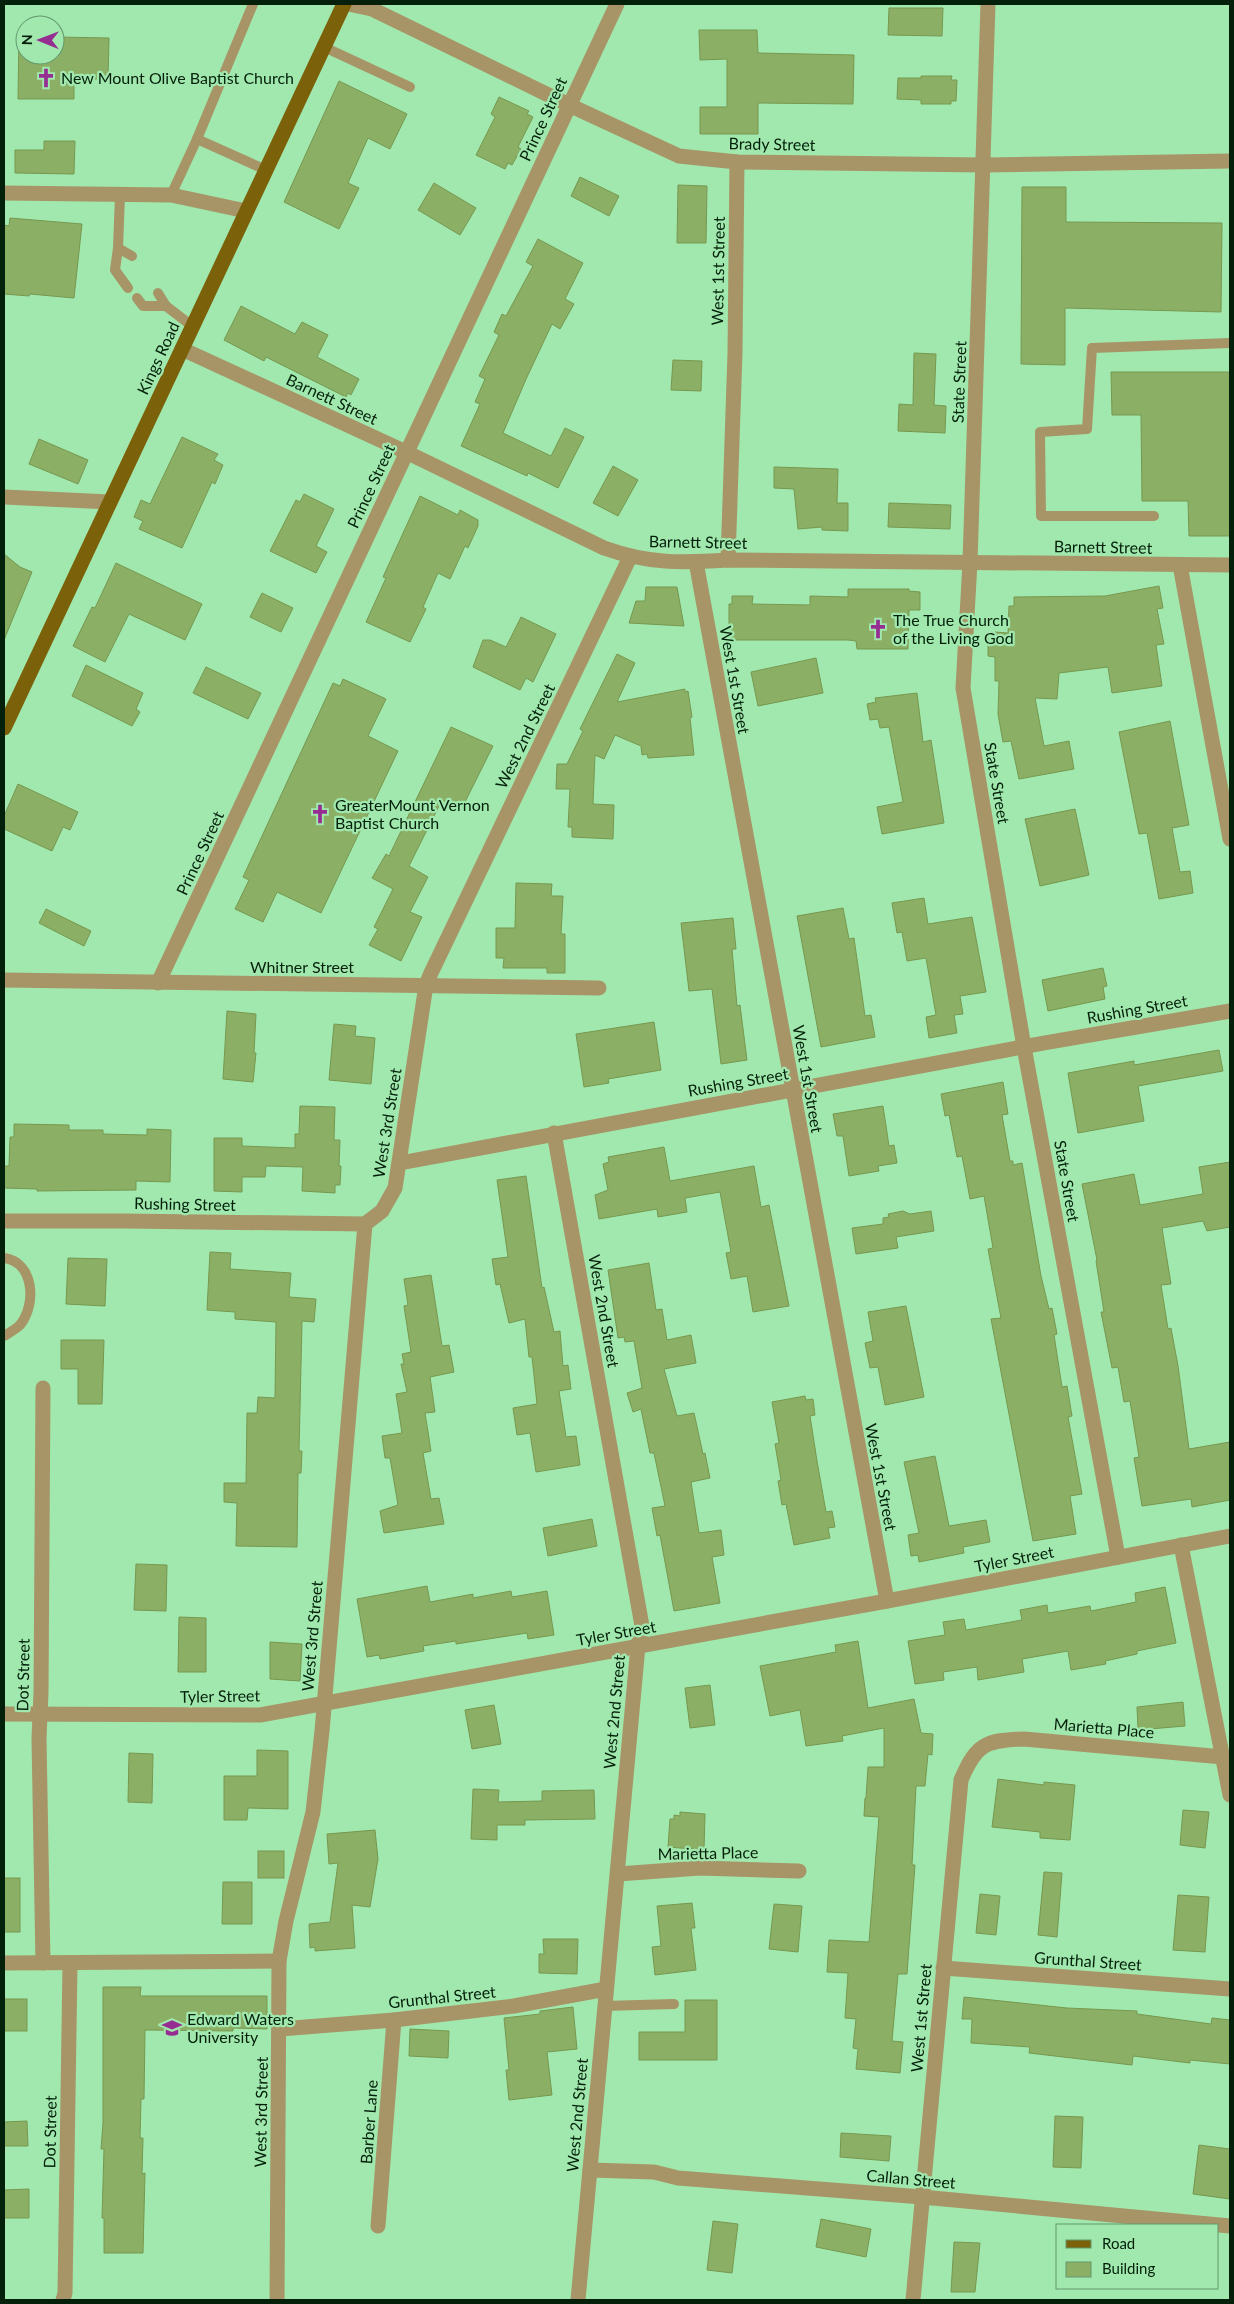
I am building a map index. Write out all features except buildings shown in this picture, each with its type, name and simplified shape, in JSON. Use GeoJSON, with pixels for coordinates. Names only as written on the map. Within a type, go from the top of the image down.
{"type":"FeatureCollection","features":[{"type":"Feature","properties":{"kind":"main road","name":"Kings Road"},"geometry":{"type":"LineString","coordinates":[[4,728],[246,211],[346,4]]}},
{"type":"Feature","properties":{"kind":"street","name":"Brady Street"},"geometry":{"type":"LineString","coordinates":[[346,4],[372,9],[569,105],[679,156],[737,162],[984,165],[1230,161]]}},
{"type":"Feature","properties":{"kind":"street","name":"Prince Street"},"geometry":{"type":"LineString","coordinates":[[158,983],[617,4]]}},
{"type":"Feature","properties":{"kind":"street","name":"State Street"},"geometry":{"type":"LineString","coordinates":[[988,4],[970,562],[963,688],[1024,1047],[1118,1557]]}},
{"type":"Feature","properties":{"kind":"street","name":"West 1st Street"},"geometry":{"type":"LineString","coordinates":[[728,560],[735,353],[737,162]]}},
{"type":"Feature","properties":{"kind":"street"},"geometry":{"type":"LineString","coordinates":[[4,193],[171,195],[246,211]]}},
{"type":"Feature","properties":{"kind":"street","name":"Barnett Street"},"geometry":{"type":"LineString","coordinates":[[182,349],[406,452],[604,548],[630,557],[669,562],[728,560],[1230,565]]}},
{"type":"Feature","properties":{"kind":"street"},"geometry":{"type":"LineString","coordinates":[[4,497],[110,502]]}},
{"type":"Feature","properties":{"kind":"street","name":"West 2nd Street"},"geometry":{"type":"LineString","coordinates":[[426,985],[630,557]]}},
{"type":"Feature","properties":{"kind":"street","name":"West 1st Street"},"geometry":{"type":"LineString","coordinates":[[696,562],[886,1601]]}},
{"type":"Feature","properties":{"kind":"street"},"geometry":{"type":"LineString","coordinates":[[1180,565],[1230,839]]}},
{"type":"Feature","properties":{"kind":"street","name":"Whitner Street"},"geometry":{"type":"LineString","coordinates":[[4,980],[600,988]]}},
{"type":"Feature","properties":{"kind":"street","name":"West 3rd Street"},"geometry":{"type":"LineString","coordinates":[[277,2300],[280,1961],[286,1921],[313,1812],[365,1224],[382,1211],[395,1188],[426,985]]}},
{"type":"Feature","properties":{"kind":"street","name":"Rushing Street"},"geometry":{"type":"LineString","coordinates":[[400,1163],[792,1089],[1230,1011]]}},
{"type":"Feature","properties":{"kind":"street","name":"West 2nd Street"},"geometry":{"type":"LineString","coordinates":[[554,1133],[642,1626],[638,1646],[578,2300]]}},
{"type":"Feature","properties":{"kind":"street","name":"Rushing Street"},"geometry":{"type":"LineString","coordinates":[[4,1221],[365,1224]]}},
{"type":"Feature","properties":{"kind":"street","name":"Dot Street"},"geometry":{"type":"LineString","coordinates":[[43,1388],[40,1714],[43,1963]]}},
{"type":"Feature","properties":{"kind":"street","name":"Tyler Street"},"geometry":{"type":"LineString","coordinates":[[4,1714],[260,1715],[1230,1536]]}},
{"type":"Feature","properties":{"kind":"street"},"geometry":{"type":"LineString","coordinates":[[1181,1545],[1230,1795]]}},
{"type":"Feature","properties":{"kind":"street","name":"Marietta Place"},"geometry":{"type":"LineString","coordinates":[[982,1746],[1002,1739],[1024,1739],[1224,1757]]}},
{"type":"Feature","properties":{"kind":"street","name":"West 1st Street"},"geometry":{"type":"LineString","coordinates":[[913,2300],[961,1780],[969,1761],[982,1746]]}},
{"type":"Feature","properties":{"kind":"street","name":"Marietta Place"},"geometry":{"type":"LineString","coordinates":[[618,1874],[700,1868],[799,1871]]}},
{"type":"Feature","properties":{"kind":"street"},"geometry":{"type":"LineString","coordinates":[[4,1963],[280,1961]]}},
{"type":"Feature","properties":{"kind":"street","name":"Dot Street"},"geometry":{"type":"LineString","coordinates":[[63,2300],[65,2293],[70,1964]]}},
{"type":"Feature","properties":{"kind":"street","name":"Grunthal Street"},"geometry":{"type":"LineString","coordinates":[[943,1968],[1230,1990]]}},
{"type":"Feature","properties":{"kind":"street","name":"Grunthal Street"},"geometry":{"type":"LineString","coordinates":[[280,2030],[394,2020],[514,2006],[606,1989]]}},
{"type":"Feature","properties":{"kind":"street","name":"Barber Lane"},"geometry":{"type":"LineString","coordinates":[[378,2226],[394,2020]]}},
{"type":"Feature","properties":{"kind":"street","name":"Callan Street"},"geometry":{"type":"LineString","coordinates":[[590,2170],[654,2172],[678,2178],[922,2197],[1209,2224]]}},
{"type":"Feature","properties":{"kind":"lane"},"geometry":{"type":"LineString","coordinates":[[171,195],[197,139],[253,4]]}},
{"type":"Feature","properties":{"kind":"lane"},"geometry":{"type":"LineString","coordinates":[[324,47],[410,86]]}},
{"type":"Feature","properties":{"kind":"lane"},"geometry":{"type":"LineString","coordinates":[[197,139],[266,170]]}},
{"type":"Feature","properties":{"kind":"lane"},"geometry":{"type":"LineString","coordinates":[[120,195],[116,270],[128,288]]}},
{"type":"Feature","properties":{"kind":"lane"},"geometry":{"type":"LineString","coordinates":[[118,248],[132,256]]}},
{"type":"Feature","properties":{"kind":"lane"},"geometry":{"type":"LineString","coordinates":[[158,293],[166,306],[192,326]]}},
{"type":"Feature","properties":{"kind":"lane"},"geometry":{"type":"LineString","coordinates":[[137,298],[143,306],[166,306]]}},
{"type":"Feature","properties":{"kind":"lane"},"geometry":{"type":"LineString","coordinates":[[1154,516],[1041,516],[1040,432],[1087,429],[1092,348],[1230,343]]}},
{"type":"Feature","properties":{"kind":"lane"},"geometry":{"type":"LineString","coordinates":[[4,1258],[11,1259],[27,1273],[31,1299],[20,1324],[4,1336]]}},
{"type":"Feature","properties":{"kind":"lane"},"geometry":{"type":"LineString","coordinates":[[604,2006],[674,2004]]}},
{"type":"Feature","properties":{"kind":"place","name":"New Mount Olive Baptist Church"},"geometry":{"type":"Point","coordinates":[46,78]}},
{"type":"Feature","properties":{"kind":"place","name":"The True Church of the Living God"},"geometry":{"type":"Point","coordinates":[878,629]}},
{"type":"Feature","properties":{"kind":"place","name":"GreaterMount Vernon Baptist Church"},"geometry":{"type":"Point","coordinates":[320,814]}},
{"type":"Feature","properties":{"kind":"place","name":"Edward Waters University"},"geometry":{"type":"Point","coordinates":[172,2028]}}]}
